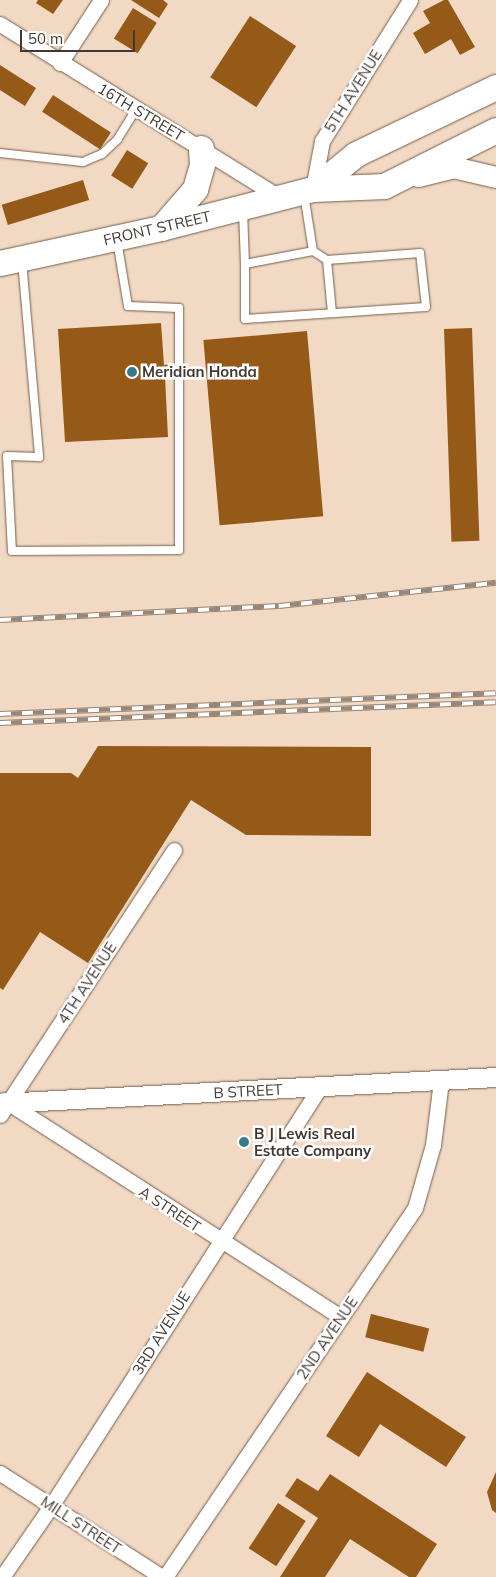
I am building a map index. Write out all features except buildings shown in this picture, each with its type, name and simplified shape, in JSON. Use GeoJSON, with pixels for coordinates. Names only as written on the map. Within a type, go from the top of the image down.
{"type":"FeatureCollection","features":[{"type":"Feature","properties":{"kind":"main road","name":"FRONT STREET"},"geometry":{"type":"LineString","coordinates":[[300,193],[356,154],[496,87]]}},
{"type":"Feature","properties":{"kind":"main road","name":"FRONT STREET"},"geometry":{"type":"LineString","coordinates":[[11,261],[161,228],[300,193],[384,186],[496,130]]}},
{"type":"Feature","properties":{"kind":"main road"},"geometry":{"type":"LineString","coordinates":[[161,228],[195,189],[202,164],[201,148]]}},
{"type":"Feature","properties":{"kind":"main road"},"geometry":{"type":"LineString","coordinates":[[384,186],[453,167],[496,178]]}},
{"type":"Feature","properties":{"kind":"street"},"geometry":{"type":"LineString","coordinates":[[60,63],[101,0]]}},
{"type":"Feature","properties":{"kind":"street","name":"5TH AVENUE"},"geometry":{"type":"LineString","coordinates":[[300,193],[322,141],[410,0]]}},
{"type":"Feature","properties":{"kind":"street","name":"16TH STREET"},"geometry":{"type":"LineString","coordinates":[[0,24],[60,63],[201,148],[300,193]]}},
{"type":"Feature","properties":{"kind":"street","name":"4TH AVENUE"},"geometry":{"type":"LineString","coordinates":[[2,1105],[174,850]]}},
{"type":"Feature","properties":{"kind":"street","name":"B STREET"},"geometry":{"type":"LineString","coordinates":[[2,1105],[496,1077]]}},
{"type":"Feature","properties":{"kind":"street","name":"2ND AVENUE"},"geometry":{"type":"LineString","coordinates":[[164,1577],[416,1208],[433,1145],[441,1081]]}},
{"type":"Feature","properties":{"kind":"street","name":"3RD AVENUE"},"geometry":{"type":"LineString","coordinates":[[2,1577],[51,1506],[219,1241],[319,1088]]}},
{"type":"Feature","properties":{"kind":"street","name":"A STREET"},"geometry":{"type":"LineString","coordinates":[[2,1105],[341,1316]]}},
{"type":"Feature","properties":{"kind":"street","name":"MILL STREET"},"geometry":{"type":"LineString","coordinates":[[0,1473],[164,1577]]}},
{"type":"Feature","properties":{"kind":"lane"},"geometry":{"type":"LineString","coordinates":[[0,153],[83,162],[102,154],[117,140],[136,109]]}},
{"type":"Feature","properties":{"kind":"lane"},"geometry":{"type":"LineString","coordinates":[[300,193],[313,251]]}},
{"type":"Feature","properties":{"kind":"lane"},"geometry":{"type":"LineString","coordinates":[[242,208],[245,319],[426,307],[420,253],[327,260],[313,251],[245,264]]}},
{"type":"Feature","properties":{"kind":"lane"},"geometry":{"type":"LineString","coordinates":[[11,261],[39,457],[8,456],[12,551],[179,550],[178,308],[128,306],[116,238]]}},
{"type":"Feature","properties":{"kind":"lane"},"geometry":{"type":"LineString","coordinates":[[327,260],[332,314]]}},
{"type":"Feature","properties":{"kind":"railway"},"geometry":{"type":"LineString","coordinates":[[0,620],[279,606],[496,583]]}},
{"type":"Feature","properties":{"kind":"railway"},"geometry":{"type":"LineString","coordinates":[[0,714],[496,693]]}},
{"type":"Feature","properties":{"kind":"railway"},"geometry":{"type":"LineString","coordinates":[[0,723],[496,702]]}},
{"type":"Feature","properties":{"kind":"place","name":"Meridian Honda"},"geometry":{"type":"Point","coordinates":[132,372]}},
{"type":"Feature","properties":{"kind":"place","name":"B J Lewis Real Estate Company"},"geometry":{"type":"Point","coordinates":[244,1142]}}]}
